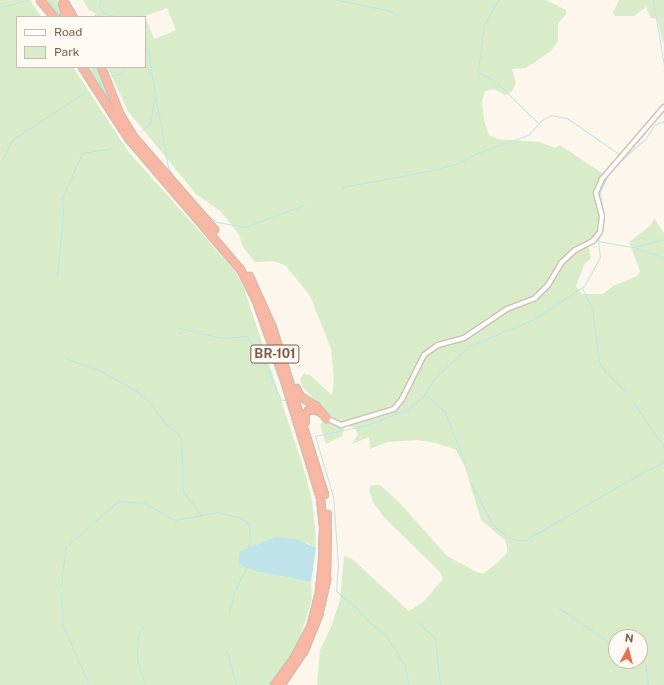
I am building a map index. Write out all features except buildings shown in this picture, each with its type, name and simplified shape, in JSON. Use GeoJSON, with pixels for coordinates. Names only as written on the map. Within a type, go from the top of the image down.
{"type":"FeatureCollection","features":[{"type":"Feature","properties":{"kind":"highway"},"geometry":{"type":"LineString","coordinates":[[40,0],[49,16]]}},
{"type":"Feature","properties":{"kind":"highway"},"geometry":{"type":"LineString","coordinates":[[40,0],[53,16]]}},
{"type":"Feature","properties":{"kind":"highway"},"geometry":{"type":"LineString","coordinates":[[61,0],[65,12],[63,16]]}},
{"type":"Feature","properties":{"kind":"highway"},"geometry":{"type":"LineString","coordinates":[[61,0],[72,16]]}},
{"type":"Feature","properties":{"kind":"highway","name":"BR-101"},"geometry":{"type":"LineString","coordinates":[[83,68],[128,138],[240,270],[255,298],[284,380],[320,498],[323,528],[322,561],[319,591],[310,626],[294,656],[274,685]]}},
{"type":"Feature","properties":{"kind":"highway","name":"BR-101"},"geometry":{"type":"LineString","coordinates":[[101,68],[118,113],[132,135],[244,266],[260,295],[277,343],[313,458],[327,514],[326,579],[312,633],[298,660],[280,685]]}},
{"type":"Feature","properties":{"kind":"highway"},"geometry":{"type":"LineString","coordinates":[[277,343],[298,394],[316,406],[326,418]]}},
{"type":"Feature","properties":{"kind":"highway"},"geometry":{"type":"LineString","coordinates":[[313,458],[305,414],[314,409],[326,418]]}},
{"type":"Feature","properties":{"kind":"street"},"geometry":{"type":"LineString","coordinates":[[326,418],[341,425],[394,409],[402,400],[424,355],[438,345],[464,338],[507,309],[535,298],[548,285],[561,263],[575,250],[593,241],[600,232],[602,216],[596,193],[602,178],[664,107]]}},
{"type":"Feature","properties":{"kind":"green space"},"geometry":{"type":"Polygon","coordinates":[[[0,0],[30,0],[40,16],[16,16],[16,68],[74,68],[128,151],[235,271],[244,288],[305,473],[312,500],[316,548],[308,543],[276,537],[240,551],[260,572],[311,582],[312,599],[297,647],[269,685],[0,685],[0,0]]]}},
{"type":"Feature","properties":{"kind":"green space"},"geometry":{"type":"Polygon","coordinates":[[[44,0],[58,0],[62,11],[60,16],[57,16],[44,0]]]}},
{"type":"Feature","properties":{"kind":"green space"},"geometry":{"type":"Polygon","coordinates":[[[83,0],[546,0],[566,10],[566,14],[558,24],[558,41],[551,51],[526,68],[512,69],[516,83],[512,91],[505,95],[494,89],[485,91],[482,101],[484,120],[489,135],[497,139],[540,142],[555,148],[560,145],[602,173],[598,198],[599,228],[588,245],[591,258],[585,263],[576,286],[582,294],[603,294],[613,286],[637,276],[640,271],[629,242],[651,225],[654,218],[664,233],[664,685],[317,685],[320,650],[332,625],[340,600],[344,556],[352,559],[409,611],[424,601],[443,579],[440,572],[383,516],[373,502],[369,490],[371,485],[380,485],[398,501],[447,556],[477,572],[483,574],[507,553],[505,540],[481,520],[465,467],[456,450],[436,443],[417,440],[387,442],[370,449],[369,437],[352,444],[358,434],[354,427],[347,426],[344,428],[342,436],[326,444],[320,425],[325,419],[322,408],[302,386],[300,379],[304,374],[310,375],[332,395],[334,380],[331,349],[310,296],[286,266],[274,261],[255,262],[243,247],[239,235],[220,211],[196,194],[128,111],[107,68],[146,68],[146,19],[154,39],[176,30],[167,8],[145,16],[94,16],[95,13],[89,10],[83,0]]]}},
{"type":"Feature","properties":{"kind":"green space"},"geometry":{"type":"Polygon","coordinates":[[[619,0],[664,0],[664,45],[657,19],[651,18],[646,7],[634,16],[615,16],[613,13],[619,0]]]}},
{"type":"Feature","properties":{"kind":"green space"},"geometry":{"type":"Polygon","coordinates":[[[88,68],[97,68],[117,117],[88,68]]]}},
{"type":"Feature","properties":{"kind":"water"},"geometry":{"type":"Polygon","coordinates":[[[276,537],[299,540],[316,548],[311,582],[260,572],[244,567],[238,561],[240,551],[276,537]]]}},
{"type":"Feature","properties":{"kind":"waterway"},"geometry":{"type":"LineString","coordinates":[[0,7],[28,0]]}},
{"type":"Feature","properties":{"kind":"waterway"},"geometry":{"type":"LineString","coordinates":[[50,0],[59,13]]}},
{"type":"Feature","properties":{"kind":"waterway"},"geometry":{"type":"LineString","coordinates":[[101,0],[99,7],[104,13],[114,16]]}},
{"type":"Feature","properties":{"kind":"waterway"},"geometry":{"type":"LineString","coordinates":[[337,0],[387,10],[400,16]]}},
{"type":"Feature","properties":{"kind":"waterway"},"geometry":{"type":"LineString","coordinates":[[498,0],[484,24],[478,72],[495,81],[538,123]]}},
{"type":"Feature","properties":{"kind":"waterway"},"geometry":{"type":"LineString","coordinates":[[653,0],[664,66]]}},
{"type":"Feature","properties":{"kind":"waterway"},"geometry":{"type":"LineString","coordinates":[[147,47],[168,167],[175,179],[205,213],[217,222],[245,227],[304,205]]}},
{"type":"Feature","properties":{"kind":"waterway"},"geometry":{"type":"LineString","coordinates":[[92,68],[112,107]]}},
{"type":"Feature","properties":{"kind":"waterway"},"geometry":{"type":"LineString","coordinates":[[111,76],[122,73],[124,68]]}},
{"type":"Feature","properties":{"kind":"waterway"},"geometry":{"type":"LineString","coordinates":[[3,159],[10,143],[15,138],[85,92]]}},
{"type":"Feature","properties":{"kind":"waterway"},"geometry":{"type":"LineString","coordinates":[[141,131],[150,123],[155,96]]}},
{"type":"Feature","properties":{"kind":"waterway"},"geometry":{"type":"LineString","coordinates":[[342,187],[429,171],[458,163],[477,153],[528,135],[542,120],[551,115],[567,118],[620,155]]}},
{"type":"Feature","properties":{"kind":"waterway"},"geometry":{"type":"LineString","coordinates":[[621,160],[646,138],[654,125],[664,121]]}},
{"type":"Feature","properties":{"kind":"waterway"},"geometry":{"type":"LineString","coordinates":[[57,277],[63,215],[62,198],[82,153],[112,148]]}},
{"type":"Feature","properties":{"kind":"waterway"},"geometry":{"type":"LineString","coordinates":[[409,685],[404,664],[386,635],[370,623],[357,608],[336,591],[338,565],[333,496],[315,436],[367,425],[408,409],[424,395],[434,379],[469,346],[533,320],[584,286],[600,257],[598,241],[604,217],[600,192],[607,176]]}},
{"type":"Feature","properties":{"kind":"waterway"},"geometry":{"type":"LineString","coordinates":[[634,247],[664,239]]}},
{"type":"Feature","properties":{"kind":"waterway"},"geometry":{"type":"LineString","coordinates":[[598,241],[633,247],[664,257]]}},
{"type":"Feature","properties":{"kind":"waterway"},"geometry":{"type":"LineString","coordinates":[[582,288],[592,308],[599,361],[605,371],[626,392]]}},
{"type":"Feature","properties":{"kind":"waterway"},"geometry":{"type":"LineString","coordinates":[[178,328],[223,338],[247,336],[266,366],[281,400],[285,400]]}},
{"type":"Feature","properties":{"kind":"waterway"},"geometry":{"type":"LineString","coordinates":[[67,359],[101,371],[135,390],[147,400],[167,425],[177,432],[181,440],[183,491],[201,515]]}},
{"type":"Feature","properties":{"kind":"waterway"},"geometry":{"type":"LineString","coordinates":[[425,393],[445,412],[465,464]]}},
{"type":"Feature","properties":{"kind":"waterway"},"geometry":{"type":"LineString","coordinates":[[633,402],[664,447]]}},
{"type":"Feature","properties":{"kind":"waterway"},"geometry":{"type":"LineString","coordinates":[[471,483],[493,525],[509,538],[524,541],[643,472],[664,462]]}},
{"type":"Feature","properties":{"kind":"waterway"},"geometry":{"type":"LineString","coordinates":[[61,585],[66,547],[118,501],[144,503],[175,520],[217,512],[241,518],[249,524],[250,541],[247,549]]}},
{"type":"Feature","properties":{"kind":"waterway"},"geometry":{"type":"LineString","coordinates":[[229,612],[234,592],[247,567]]}},
{"type":"Feature","properties":{"kind":"waterway"},"geometry":{"type":"LineString","coordinates":[[61,593],[63,626],[89,685]]}},
{"type":"Feature","properties":{"kind":"waterway"},"geometry":{"type":"LineString","coordinates":[[559,608],[608,642]]}},
{"type":"Feature","properties":{"kind":"waterway"},"geometry":{"type":"LineString","coordinates":[[418,623],[435,638],[440,685]]}},
{"type":"Feature","properties":{"kind":"waterway"},"geometry":{"type":"LineString","coordinates":[[143,625],[138,637],[137,659],[145,685]]}},
{"type":"Feature","properties":{"kind":"waterway"},"geometry":{"type":"LineString","coordinates":[[226,649],[236,685]]}},
{"type":"Feature","properties":{"kind":"waterway"},"geometry":{"type":"LineString","coordinates":[[646,669],[648,685]]}}]}
